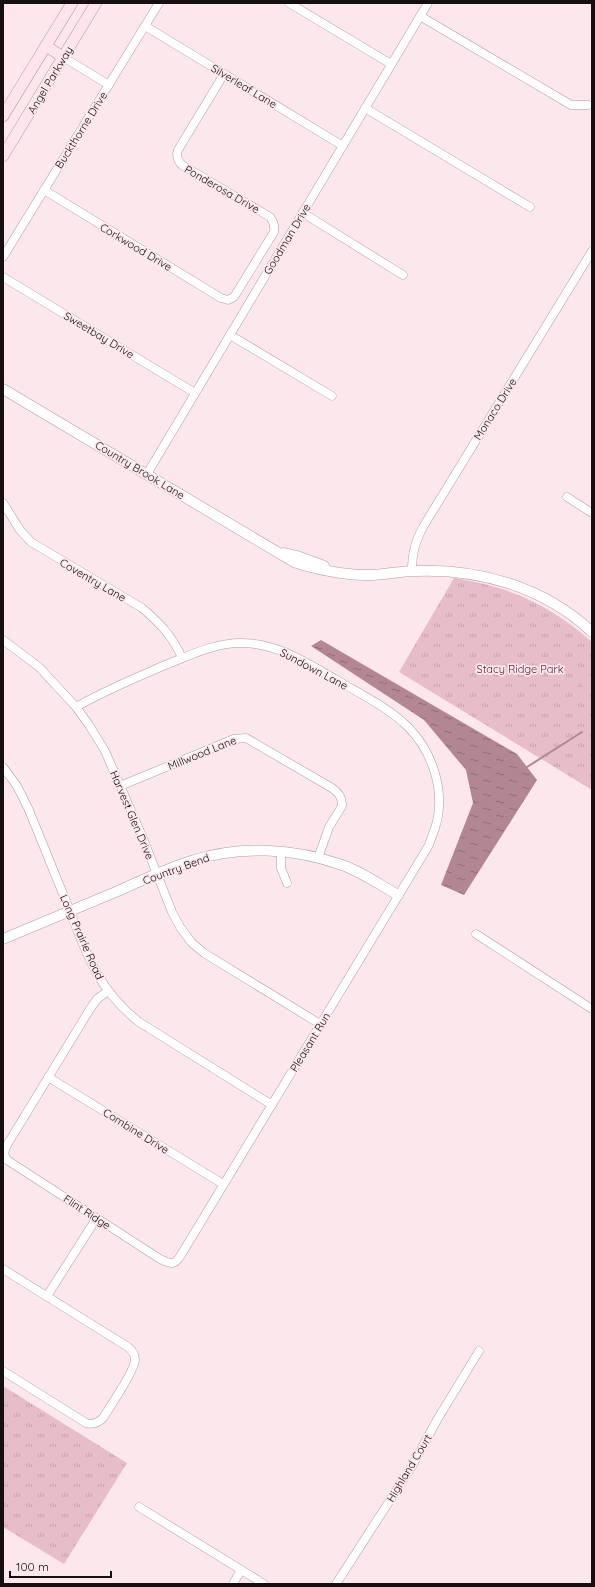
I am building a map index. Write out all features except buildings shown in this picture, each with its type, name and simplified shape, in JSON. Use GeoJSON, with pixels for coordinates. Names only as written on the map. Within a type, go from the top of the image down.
{"type":"FeatureCollection","features":[{"type":"Feature","properties":{"kind":"main road","name":"Angel Parkway"},"geometry":{"type":"LineString","coordinates":[[3,116],[72,3]]}},
{"type":"Feature","properties":{"kind":"main road","name":"Angel Parkway"},"geometry":{"type":"LineString","coordinates":[[3,156],[96,3]]}},
{"type":"Feature","properties":{"kind":"main road"},"geometry":{"type":"LineString","coordinates":[[46,46],[63,57]]}},
{"type":"Feature","properties":{"kind":"street","name":"Buckthorne Drive"},"geometry":{"type":"LineString","coordinates":[[3,257],[159,3]]}},
{"type":"Feature","properties":{"kind":"street"},"geometry":{"type":"LineString","coordinates":[[289,3],[391,64]]}},
{"type":"Feature","properties":{"kind":"street","name":"Goodman Drive"},"geometry":{"type":"LineString","coordinates":[[147,474],[428,3]]}},
{"type":"Feature","properties":{"kind":"street"},"geometry":{"type":"LineString","coordinates":[[420,16],[570,105],[588,105]]}},
{"type":"Feature","properties":{"kind":"street","name":"Silverleaf Lane"},"geometry":{"type":"LineString","coordinates":[[145,26],[343,146]]}},
{"type":"Feature","properties":{"kind":"street"},"geometry":{"type":"LineString","coordinates":[[63,57],[109,85]]}},
{"type":"Feature","properties":{"kind":"street","name":"Ponderosa Drive"},"geometry":{"type":"LineString","coordinates":[[224,74],[177,154],[179,162],[182,165],[270,217],[274,224],[274,232],[236,295],[230,299]]}},
{"type":"Feature","properties":{"kind":"street"},"geometry":{"type":"LineString","coordinates":[[365,108],[530,207]]}},
{"type":"Feature","properties":{"kind":"street","name":"Corkwood Drive"},"geometry":{"type":"LineString","coordinates":[[44,190],[221,298],[230,299]]}},
{"type":"Feature","properties":{"kind":"street"},"geometry":{"type":"LineString","coordinates":[[303,213],[403,275]]}},
{"type":"Feature","properties":{"kind":"street","name":"Monaco Drive"},"geometry":{"type":"LineString","coordinates":[[412,570],[412,556],[414,547],[423,527],[592,251]]}},
{"type":"Feature","properties":{"kind":"street","name":"Sweetbay Drive"},"geometry":{"type":"LineString","coordinates":[[3,277],[195,393]]}},
{"type":"Feature","properties":{"kind":"street"},"geometry":{"type":"LineString","coordinates":[[230,335],[332,396]]}},
{"type":"Feature","properties":{"kind":"street","name":"Country Brook Lane"},"geometry":{"type":"LineString","coordinates":[[3,389],[276,551],[297,556],[339,572],[366,576],[412,570],[433,570],[473,574],[514,584],[549,600],[592,632]]}},
{"type":"Feature","properties":{"kind":"street"},"geometry":{"type":"LineString","coordinates":[[566,497],[592,513]]}},
{"type":"Feature","properties":{"kind":"street","name":"Coventry Lane"},"geometry":{"type":"LineString","coordinates":[[3,502],[26,537],[37,547],[142,608],[156,620],[172,638],[182,658]]}},
{"type":"Feature","properties":{"kind":"street","name":"Harvest Glen Drive"},"geometry":{"type":"LineString","coordinates":[[3,640],[39,667],[76,707],[105,752],[172,912],[180,927],[192,943],[204,953],[320,1024]]}},
{"type":"Feature","properties":{"kind":"street","name":"Sundown Lane"},"geometry":{"type":"LineString","coordinates":[[76,707],[99,694],[182,658],[210,648],[227,644],[254,644],[273,647],[300,659],[373,701],[409,727],[424,747],[434,771],[439,793],[438,817]]}},
{"type":"Feature","properties":{"kind":"street","name":"Millwood Lane"},"geometry":{"type":"LineString","coordinates":[[120,786],[240,737],[252,740],[320,780],[336,791],[341,798],[342,806],[329,827],[318,858]]}},
{"type":"Feature","properties":{"kind":"street","name":"Long Prairie Road"},"geometry":{"type":"LineString","coordinates":[[3,767],[16,786],[28,808],[88,955],[99,979],[108,991],[127,1013],[139,1022],[272,1105]]}},
{"type":"Feature","properties":{"kind":"street","name":"Pleasant Run"},"geometry":{"type":"LineString","coordinates":[[173,1263],[177,1261],[429,845],[438,817]]}},
{"type":"Feature","properties":{"kind":"street","name":"Country Bend"},"geometry":{"type":"LineString","coordinates":[[3,939],[156,874],[191,861],[219,854],[253,850],[281,852],[318,858],[344,866],[398,895]]}},
{"type":"Feature","properties":{"kind":"street"},"geometry":{"type":"LineString","coordinates":[[281,852],[281,868],[287,883]]}},
{"type":"Feature","properties":{"kind":"street"},"geometry":{"type":"LineString","coordinates":[[476,934],[592,1008]]}},
{"type":"Feature","properties":{"kind":"street"},"geometry":{"type":"LineString","coordinates":[[4,1155],[4,1150],[7,1144],[90,1008],[97,999],[108,991]]}},
{"type":"Feature","properties":{"kind":"street","name":"Combine Drive"},"geometry":{"type":"LineString","coordinates":[[48,1077],[223,1184]]}},
{"type":"Feature","properties":{"kind":"street","name":"Flint Ridge"},"geometry":{"type":"LineString","coordinates":[[4,1155],[7,1160],[96,1219],[160,1259],[170,1264],[173,1263]]}},
{"type":"Feature","properties":{"kind":"street"},"geometry":{"type":"LineString","coordinates":[[47,1296],[96,1219]]}},
{"type":"Feature","properties":{"kind":"street"},"geometry":{"type":"LineString","coordinates":[[3,1269],[128,1347],[132,1350],[135,1357],[133,1369],[103,1418],[95,1423],[86,1423],[3,1371]]}},
{"type":"Feature","properties":{"kind":"street","name":"Highland Court"},"geometry":{"type":"LineString","coordinates":[[336,1584],[412,1466],[437,1420],[480,1352]]}},
{"type":"Feature","properties":{"kind":"street"},"geometry":{"type":"LineString","coordinates":[[140,1507],[264,1584]]}},
{"type":"Feature","properties":{"kind":"street"},"geometry":{"type":"LineString","coordinates":[[233,1584],[241,1570]]}},
{"type":"Feature","properties":{"kind":"green space","name":"Stacy Ridge Park"},"geometry":{"type":"Polygon","coordinates":[[[454,578],[493,586],[528,599],[560,617],[592,642],[592,790],[399,672],[454,578]]]}},
{"type":"Feature","properties":{"kind":"green space"},"geometry":{"type":"Polygon","coordinates":[[[592,676],[592,692],[581,685],[586,678],[592,676]]]}},
{"type":"Feature","properties":{"kind":"green space"},"geometry":{"type":"Polygon","coordinates":[[[3,1386],[127,1463],[64,1564],[3,1527],[3,1386]]]}},
{"type":"Feature","properties":{"kind":"water"},"geometry":{"type":"Polygon","coordinates":[[[321,640],[517,754],[537,780],[464,895],[441,885],[473,803],[466,770],[424,720],[311,646],[321,640]]]}},
{"type":"Feature","properties":{"kind":"waterway"},"geometry":{"type":"LineString","coordinates":[[527,767],[582,732]]}}]}
